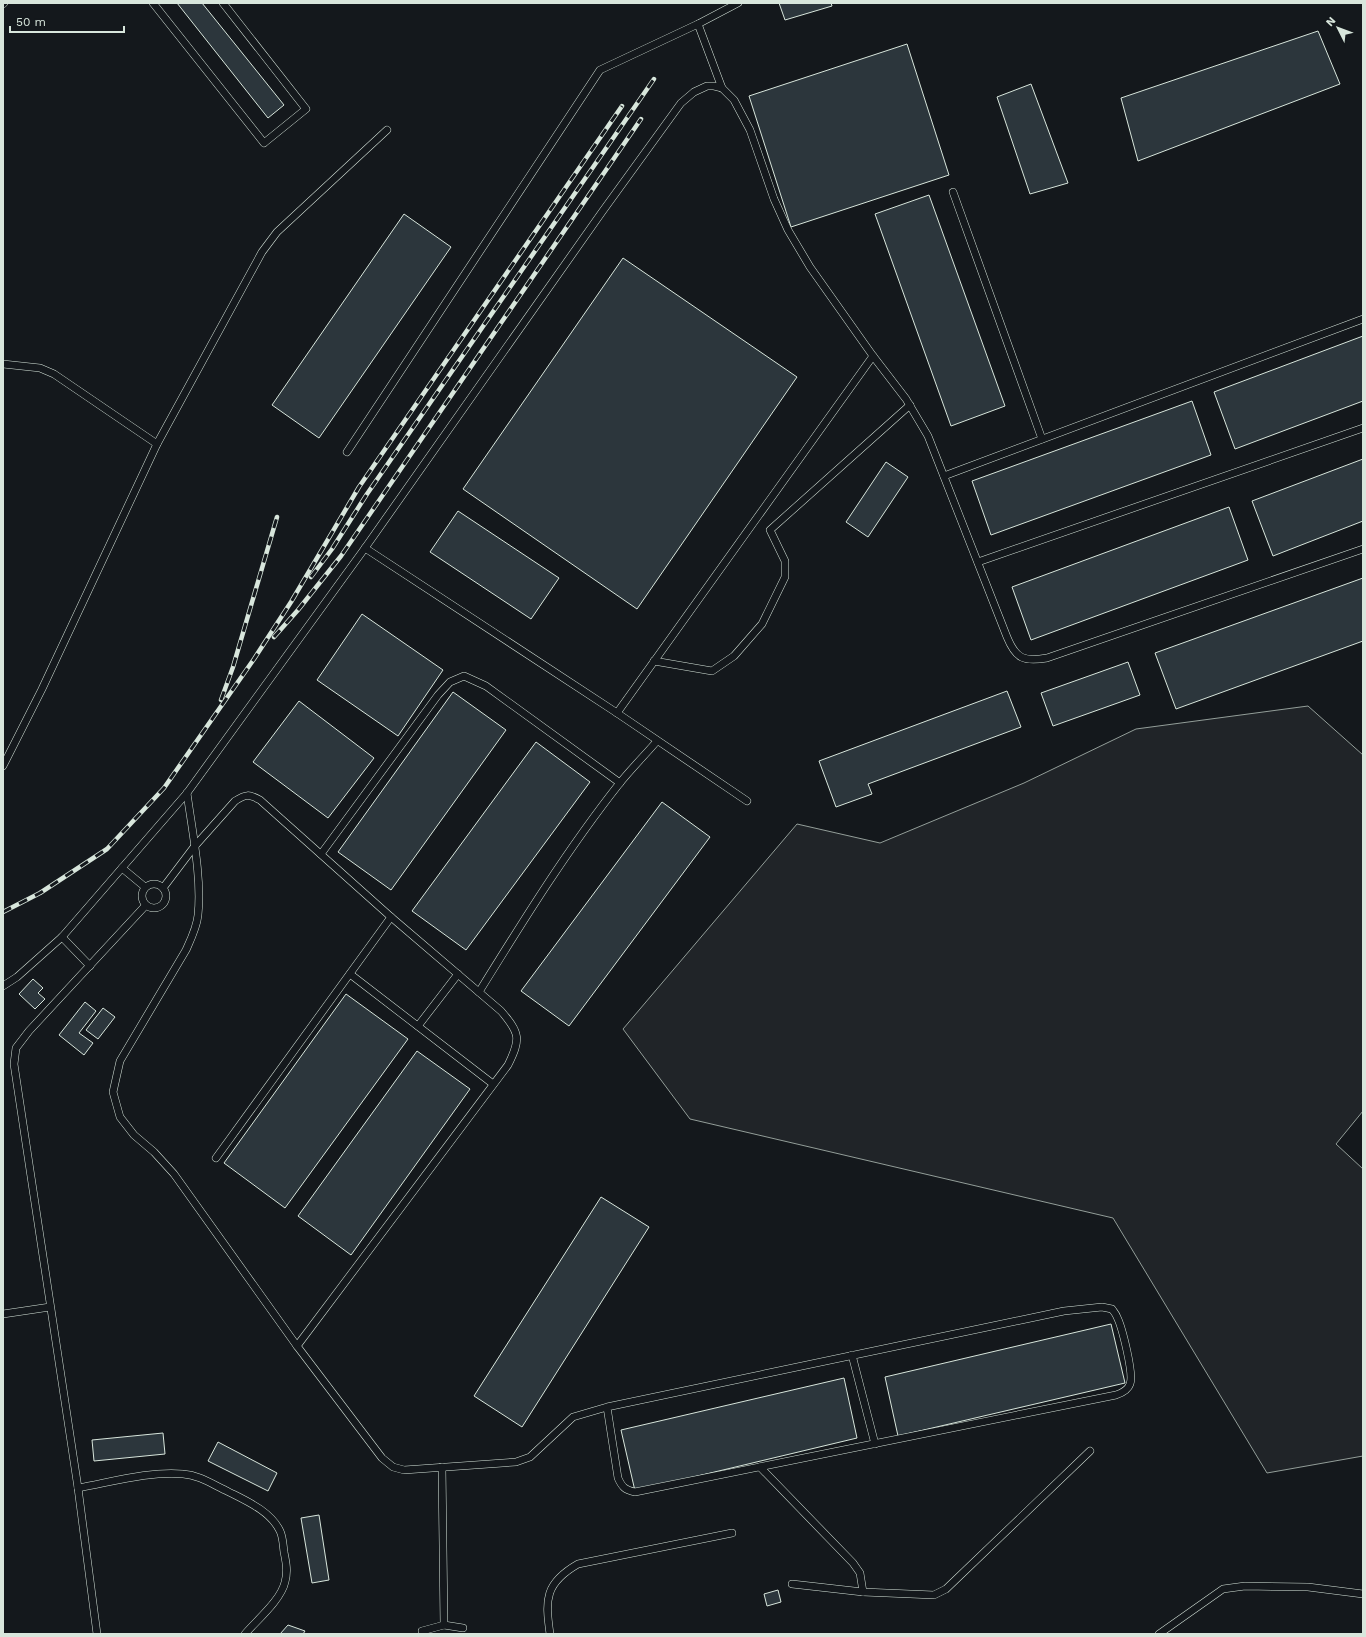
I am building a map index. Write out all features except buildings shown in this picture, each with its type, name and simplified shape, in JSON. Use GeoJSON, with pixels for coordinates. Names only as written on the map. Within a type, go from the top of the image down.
{"type":"FeatureCollection","features":[{"type":"Feature","properties":{"kind":"lane"},"geometry":{"type":"LineString","coordinates":[[153,3],[264,143],[306,109],[223,3]]}},
{"type":"Feature","properties":{"kind":"lane"},"geometry":{"type":"LineString","coordinates":[[347,452],[600,70],[698,24],[738,3]]}},
{"type":"Feature","properties":{"kind":"lane"},"geometry":{"type":"LineString","coordinates":[[698,24],[722,88],[734,100],[750,130],[774,199],[788,230],[810,267],[873,356],[910,405],[928,436],[1013,650],[1020,657],[1032,661],[1047,658],[1363,549]]}},
{"type":"Feature","properties":{"kind":"lane"},"geometry":{"type":"LineString","coordinates":[[3,986],[17,977],[62,936],[187,793],[365,548],[602,212],[681,104],[694,92],[707,86],[722,88]]}},
{"type":"Feature","properties":{"kind":"lane"},"geometry":{"type":"LineString","coordinates":[[3,766],[42,689],[157,444],[269,240],[387,130]]}},
{"type":"Feature","properties":{"kind":"lane"},"geometry":{"type":"LineString","coordinates":[[953,192],[1042,439]]}},
{"type":"Feature","properties":{"kind":"lane"},"geometry":{"type":"LineString","coordinates":[[944,476],[1363,319]]}},
{"type":"Feature","properties":{"kind":"lane"},"geometry":{"type":"LineString","coordinates":[[617,714],[873,356]]}},
{"type":"Feature","properties":{"kind":"lane"},"geometry":{"type":"LineString","coordinates":[[3,364],[40,368],[54,374],[157,444]]}},
{"type":"Feature","properties":{"kind":"lane"},"geometry":{"type":"LineString","coordinates":[[654,661],[712,671],[734,656],[762,624],[785,577],[785,561],[770,530],[910,405]]}},
{"type":"Feature","properties":{"kind":"lane"},"geometry":{"type":"LineString","coordinates":[[978,562],[1363,428]]}},
{"type":"Feature","properties":{"kind":"lane"},"geometry":{"type":"LineString","coordinates":[[365,548],[747,801]]}},
{"type":"Feature","properties":{"kind":"lane"},"geometry":{"type":"LineString","coordinates":[[321,854],[438,695],[450,682],[464,676],[486,686],[620,783]]}},
{"type":"Feature","properties":{"kind":"lane"},"geometry":{"type":"LineString","coordinates":[[479,992],[539,895],[587,826],[620,783],[657,741]]}},
{"type":"Feature","properties":{"kind":"lane"},"geometry":{"type":"LineString","coordinates":[[187,793],[197,877],[198,915],[194,932],[186,950],[120,1061],[113,1092],[120,1116],[134,1135],[154,1152],[174,1174],[298,1346],[382,1458],[393,1467],[404,1470],[516,1462],[530,1457],[573,1417],[607,1407],[1064,1310],[1102,1307],[1112,1309],[1117,1317],[1132,1375],[1130,1385],[1124,1391],[1116,1395],[635,1492],[627,1490],[622,1486],[618,1478],[607,1407]]}},
{"type":"Feature","properties":{"kind":"lane"},"geometry":{"type":"LineString","coordinates":[[163,888],[194,847],[235,801],[244,796],[251,796],[260,800],[392,918],[501,1011],[511,1023],[516,1034],[517,1048],[508,1065],[298,1346]]}},
{"type":"Feature","properties":{"kind":"lane"},"geometry":{"type":"LineString","coordinates":[[122,868],[145,887]]}},
{"type":"Feature","properties":{"kind":"lane"},"geometry":{"type":"LineString","coordinates":[[154,883],[163,888],[166,897],[161,906],[151,907],[146,905],[142,896],[145,887],[154,883]]}},
{"type":"Feature","properties":{"kind":"lane"},"geometry":{"type":"LineString","coordinates":[[97,1634],[78,1488],[14,1064],[16,1048],[29,1031],[146,905]]}},
{"type":"Feature","properties":{"kind":"lane"},"geometry":{"type":"LineString","coordinates":[[216,1158],[392,918]]}},
{"type":"Feature","properties":{"kind":"lane"},"geometry":{"type":"LineString","coordinates":[[62,936],[90,966]]}},
{"type":"Feature","properties":{"kind":"lane"},"geometry":{"type":"LineString","coordinates":[[350,974],[493,1084]]}},
{"type":"Feature","properties":{"kind":"lane"},"geometry":{"type":"LineString","coordinates":[[418,1026],[458,974]]}},
{"type":"Feature","properties":{"kind":"lane"},"geometry":{"type":"LineString","coordinates":[[3,1314],[50,1307]]}},
{"type":"Feature","properties":{"kind":"lane"},"geometry":{"type":"LineString","coordinates":[[852,1355],[875,1444]]}},
{"type":"Feature","properties":{"kind":"lane"},"geometry":{"type":"LineString","coordinates":[[792,1584],[863,1592],[934,1595],[946,1589],[1090,1451]]}},
{"type":"Feature","properties":{"kind":"lane"},"geometry":{"type":"LineString","coordinates":[[442,1467],[444,1625]]}},
{"type":"Feature","properties":{"kind":"lane"},"geometry":{"type":"LineString","coordinates":[[760,1467],[853,1563],[860,1573],[863,1592]]}},
{"type":"Feature","properties":{"kind":"lane"},"geometry":{"type":"LineString","coordinates":[[78,1488],[149,1475],[170,1473],[185,1474],[200,1478],[253,1505],[267,1515],[276,1524],[281,1533],[288,1569],[285,1583],[280,1595],[245,1634]]}},
{"type":"Feature","properties":{"kind":"lane"},"geometry":{"type":"LineString","coordinates":[[550,1634],[547,1605],[549,1593],[560,1576],[578,1564],[732,1533]]}},
{"type":"Feature","properties":{"kind":"lane"},"geometry":{"type":"LineString","coordinates":[[1159,1634],[1222,1589],[1245,1586],[1308,1587],[1363,1594]]}},
{"type":"Feature","properties":{"kind":"lane"},"geometry":{"type":"LineString","coordinates":[[422,1631],[444,1625],[463,1628]]}},
{"type":"Feature","properties":{"kind":"shaded area"},"geometry":{"type":"Polygon","coordinates":[[[1308,706],[1363,755],[1363,1111],[1336,1144],[1363,1169],[1363,1456],[1267,1473],[1113,1218],[690,1119],[623,1029],[797,824],[880,843],[1024,783],[1136,729],[1308,706]]]}},
{"type":"Feature","properties":{"kind":"railway"},"geometry":{"type":"LineString","coordinates":[[311,577],[332,549],[367,494],[654,79]]}},
{"type":"Feature","properties":{"kind":"railway"},"geometry":{"type":"LineString","coordinates":[[3,912],[40,893],[107,849],[164,788],[254,659],[291,602],[359,487],[622,106]]}},
{"type":"Feature","properties":{"kind":"railway"},"geometry":{"type":"LineString","coordinates":[[274,637],[298,610],[341,556],[641,119]]}},
{"type":"Feature","properties":{"kind":"railway"},"geometry":{"type":"LineString","coordinates":[[221,700],[233,667],[277,517]]}}]}
